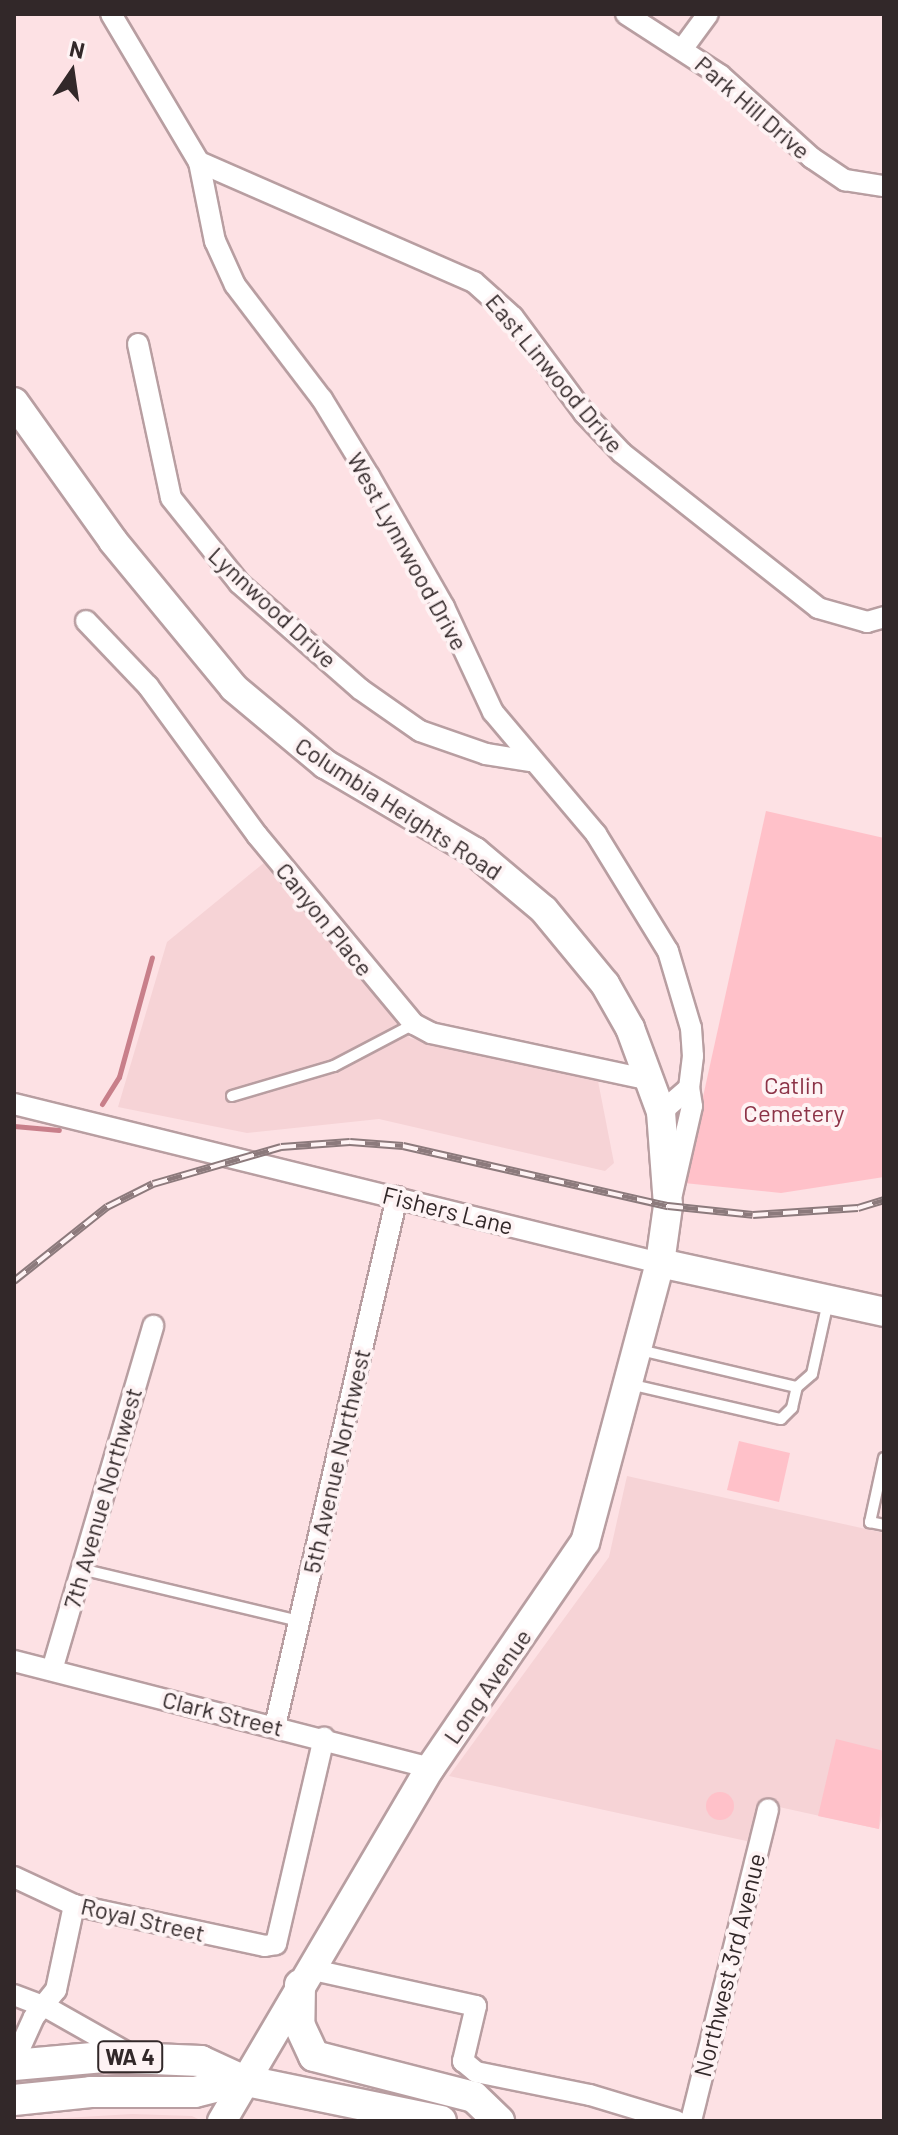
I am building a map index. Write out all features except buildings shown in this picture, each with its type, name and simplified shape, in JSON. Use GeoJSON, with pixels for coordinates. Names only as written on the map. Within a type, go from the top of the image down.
{"type":"FeatureCollection","features":[{"type":"Feature","properties":{"kind":"main road"},"geometry":{"type":"LineString","coordinates":[[304,1977],[299,2024],[314,2056],[474,2097],[499,2121]]}},
{"type":"Feature","properties":{"kind":"main road","name":"WA 4"},"geometry":{"type":"LineString","coordinates":[[14,2063],[134,2057],[201,2061],[242,2080],[441,2121]]}},
{"type":"Feature","properties":{"kind":"main road","name":"WA 4"},"geometry":{"type":"LineString","coordinates":[[14,2100],[91,2092],[195,2092],[242,2080]]}},
{"type":"Feature","properties":{"kind":"street","name":"West Lynnwood Drive"},"geometry":{"type":"LineString","coordinates":[[111,14],[199,162],[215,241],[235,285],[322,399],[444,607],[493,712],[530,761],[605,847],[668,951],[691,1028],[689,1088],[692,1106],[668,1206]]}},
{"type":"Feature","properties":{"kind":"street","name":"Park Hill Drive"},"geometry":{"type":"LineString","coordinates":[[626,14],[683,48],[812,158],[845,180],[884,186]]}},
{"type":"Feature","properties":{"kind":"street"},"geometry":{"type":"LineString","coordinates":[[683,48],[708,14]]}},
{"type":"Feature","properties":{"kind":"street","name":"East Linwood Drive"},"geometry":{"type":"LineString","coordinates":[[199,162],[474,282],[513,317],[584,413],[622,453],[818,608],[854,621],[884,617]]}},
{"type":"Feature","properties":{"kind":"street","name":"Lynnwood Drive"},"geometry":{"type":"LineString","coordinates":[[138,344],[171,498],[239,583],[360,689],[420,731],[486,754],[530,761]]}},
{"type":"Feature","properties":{"kind":"street","name":"Columbia Heights Road"},"geometry":{"type":"LineString","coordinates":[[14,402],[113,541],[234,688],[325,764],[475,852],[544,910],[605,984],[651,1080],[661,1112],[668,1206],[660,1263]]}},
{"type":"Feature","properties":{"kind":"street","name":"Canyon Place"},"geometry":{"type":"LineString","coordinates":[[86,621],[148,686],[257,835],[414,1024]]}},
{"type":"Feature","properties":{"kind":"street"},"geometry":{"type":"LineString","coordinates":[[414,1024],[431,1033],[651,1080]]}},
{"type":"Feature","properties":{"kind":"street"},"geometry":{"type":"LineString","coordinates":[[661,1112],[689,1088]]}},
{"type":"Feature","properties":{"kind":"street","name":"Fishers Lane"},"geometry":{"type":"LineString","coordinates":[[14,1104],[660,1263],[884,1312]]}},
{"type":"Feature","properties":{"kind":"street","name":"5th Avenue Northwest"},"geometry":{"type":"LineString","coordinates":[[275,1726],[397,1197]]}},
{"type":"Feature","properties":{"kind":"street","name":"Long Avenue"},"geometry":{"type":"LineString","coordinates":[[242,2080],[430,1768],[585,1542],[660,1263]]}},
{"type":"Feature","properties":{"kind":"street","name":"7th Avenue Northwest"},"geometry":{"type":"LineString","coordinates":[[52,1670],[153,1326]]}},
{"type":"Feature","properties":{"kind":"street","name":"Clark Street"},"geometry":{"type":"LineString","coordinates":[[14,1661],[324,1738],[430,1768]]}},
{"type":"Feature","properties":{"kind":"street","name":"Royal Street"},"geometry":{"type":"LineString","coordinates":[[14,1877],[74,1905],[265,1946],[276,1944],[324,1738]]}},
{"type":"Feature","properties":{"kind":"street","name":"Northwest 3rd Avenue"},"geometry":{"type":"LineString","coordinates":[[691,2121],[768,1809]]}},
{"type":"Feature","properties":{"kind":"street"},"geometry":{"type":"LineString","coordinates":[[14,2063],[34,2017],[46,2007],[56,1990],[74,1905]]}},
{"type":"Feature","properties":{"kind":"street"},"geometry":{"type":"LineString","coordinates":[[304,1977],[476,2006],[463,2061],[476,2072],[590,2095],[676,2121]]}},
{"type":"Feature","properties":{"kind":"street"},"geometry":{"type":"LineString","coordinates":[[14,1995],[46,2007],[134,2057]]}},
{"type":"Feature","properties":{"kind":"street"},"geometry":{"type":"LineString","coordinates":[[228,2118],[242,2080]]}},
{"type":"Feature","properties":{"kind":"lane"},"geometry":{"type":"LineString","coordinates":[[232,1096],[334,1066],[414,1024]]}},
{"type":"Feature","properties":{"kind":"lane"},"geometry":{"type":"LineString","coordinates":[[629,1384],[781,1419],[792,1408],[797,1387],[812,1374],[829,1300]]}},
{"type":"Feature","properties":{"kind":"lane"},"geometry":{"type":"LineString","coordinates":[[638,1350],[797,1387]]}},
{"type":"Feature","properties":{"kind":"lane"},"geometry":{"type":"LineString","coordinates":[[884,1458],[870,1522],[884,1525]]}},
{"type":"Feature","properties":{"kind":"lane"},"geometry":{"type":"LineString","coordinates":[[81,1569],[299,1621]]}},
{"type":"Feature","properties":{"kind":"shaded area"},"geometry":{"type":"Polygon","coordinates":[[[265,862],[410,1038],[598,1081],[614,1163],[605,1171],[379,1119],[247,1133],[118,1107],[167,942],[265,862]]]}},
{"type":"Feature","properties":{"kind":"shaded area"},"geometry":{"type":"Polygon","coordinates":[[[627,1476],[884,1533],[884,1807],[879,1829],[761,1803],[751,1842],[449,1776],[609,1557],[627,1476]]]}},
{"type":"Feature","properties":{"kind":"shaded area"},"geometry":{"type":"Polygon","coordinates":[[[132,2114],[192,2116],[202,2121],[14,2121],[132,2114]]]}},
{"type":"Feature","properties":{"kind":"green space","name":"Catlin Cemetery"},"geometry":{"type":"Polygon","coordinates":[[[766,811],[884,838],[884,1177],[781,1193],[684,1183],[766,811]]]}},
{"type":"Feature","properties":{"kind":"green space"},"geometry":{"type":"Polygon","coordinates":[[[739,1441],[790,1453],[779,1502],[727,1490],[739,1441]]]}},
{"type":"Feature","properties":{"kind":"green space"},"geometry":{"type":"Polygon","coordinates":[[[836,1739],[884,1751],[879,1829],[818,1816],[836,1739]]]}},
{"type":"Feature","properties":{"kind":"green space"},"geometry":{"type":"Polygon","coordinates":[[[720,1792],[730,1796],[734,1806],[730,1816],[720,1820],[710,1816],[706,1806],[710,1796],[720,1792]]]}},
{"type":"Feature","properties":{"kind":"waterway"},"geometry":{"type":"LineString","coordinates":[[102,1104],[119,1077],[152,957]]}},
{"type":"Feature","properties":{"kind":"waterway"},"geometry":{"type":"LineString","coordinates":[[14,1126],[59,1130]]}},
{"type":"Feature","properties":{"kind":"railway"},"geometry":{"type":"LineString","coordinates":[[14,1281],[107,1207],[153,1184],[281,1147],[350,1142],[403,1146],[668,1206],[753,1215],[858,1208],[884,1200]]}}]}
